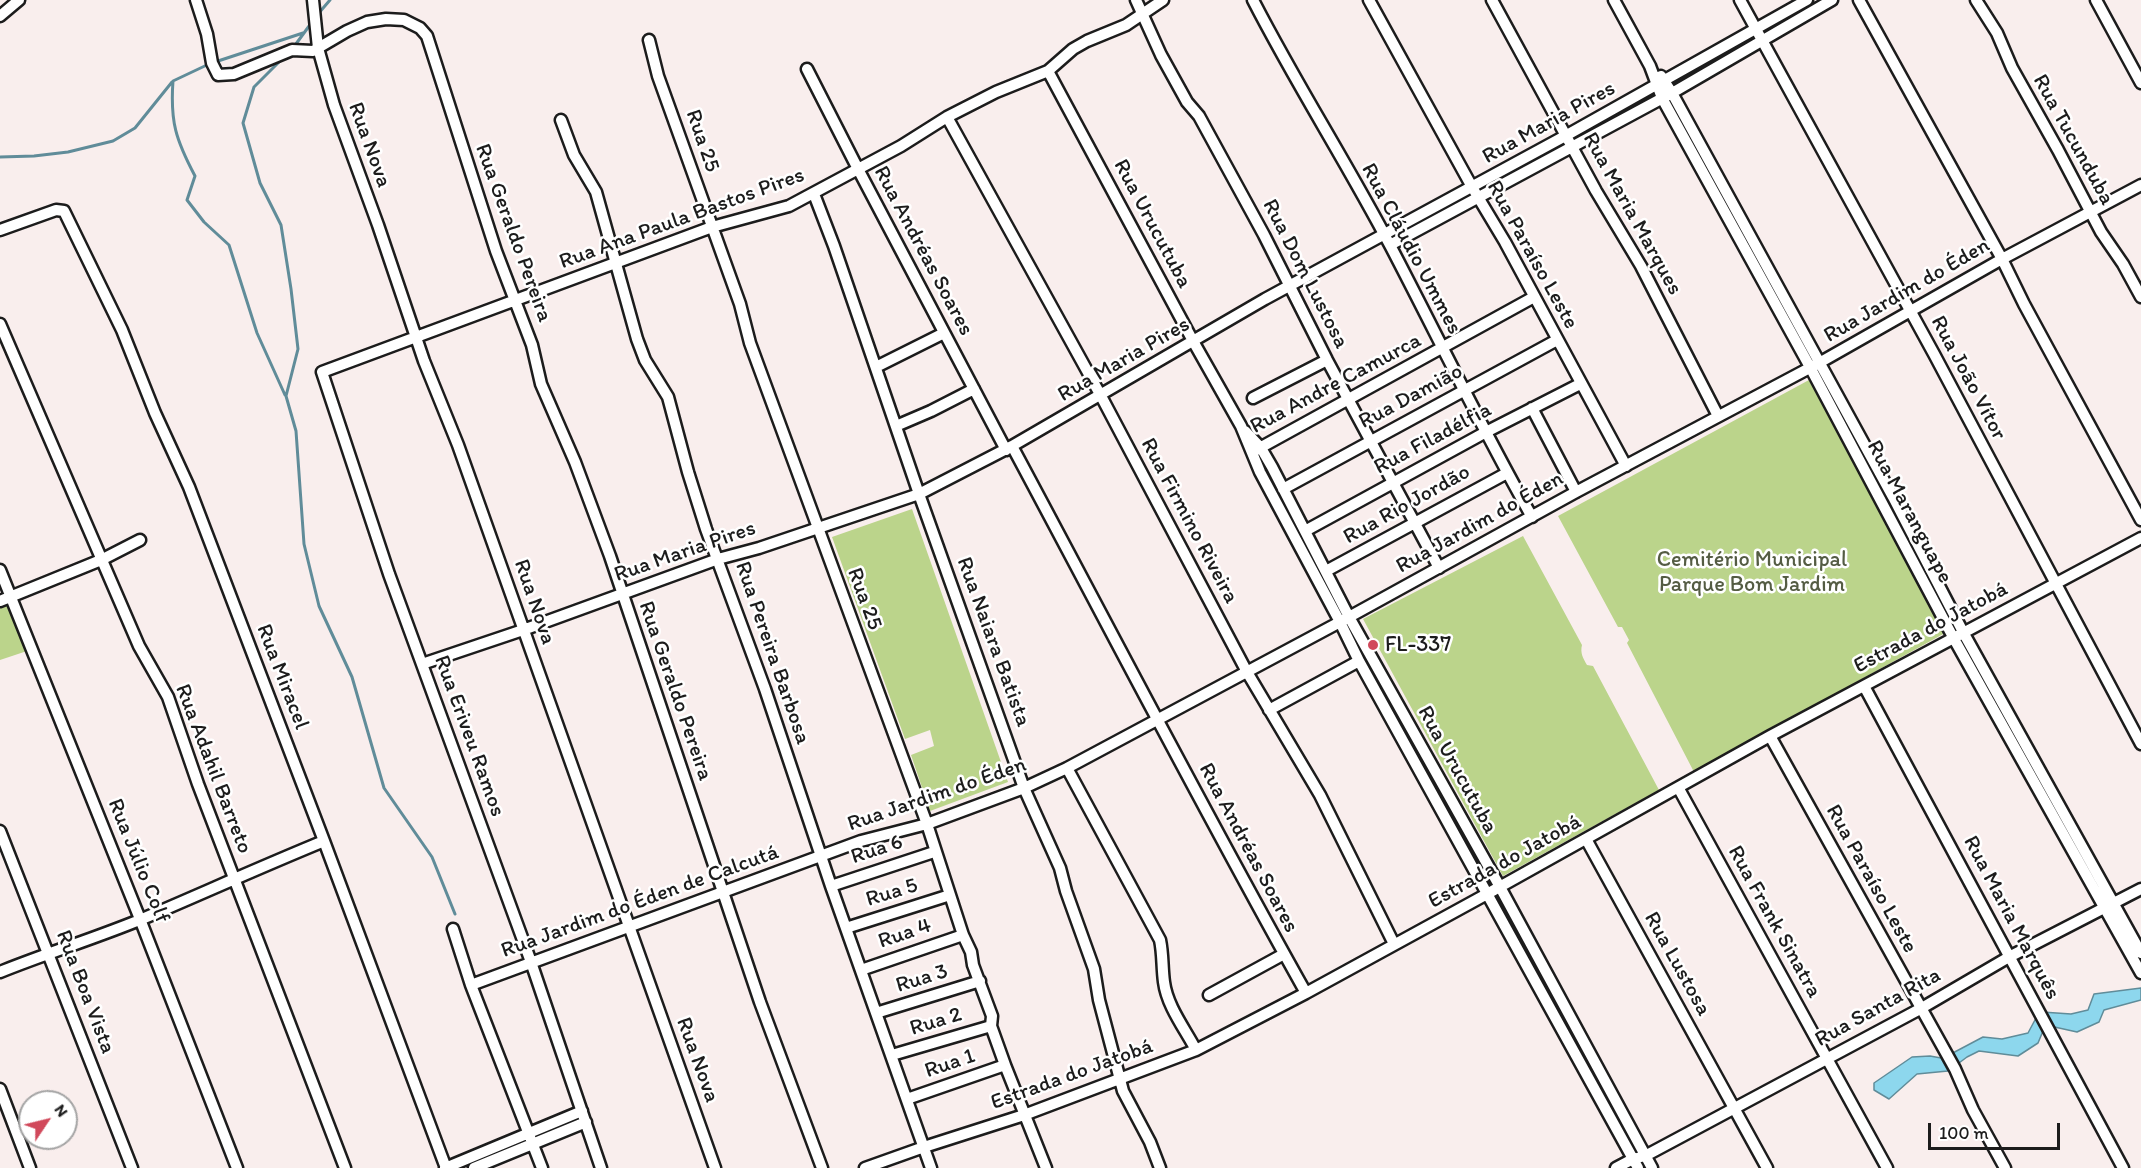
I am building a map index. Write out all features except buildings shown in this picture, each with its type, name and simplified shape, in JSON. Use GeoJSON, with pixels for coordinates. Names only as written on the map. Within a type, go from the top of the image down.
{"type":"FeatureCollection","features":[{"type":"Feature","properties":{"kind":"street"},"geometry":{"type":"LineString","coordinates":[[0,16],[20,0]]}},
{"type":"Feature","properties":{"kind":"street"},"geometry":{"type":"LineString","coordinates":[[196,0],[207,34],[212,63],[218,75],[234,74],[292,50],[308,52],[318,48]]}},
{"type":"Feature","properties":{"kind":"street","name":"Rua Nova"},"geometry":{"type":"LineString","coordinates":[[313,0],[318,48],[333,105],[378,225],[416,338],[458,445],[715,1168]]}},
{"type":"Feature","properties":{"kind":"street","name":"Rua Dom Lustosa"},"geometry":{"type":"LineString","coordinates":[[1136,0],[1161,55],[1187,102],[1199,116],[1439,568]]}},
{"type":"Feature","properties":{"kind":"street","name":"Rua Ana Paula Bastos Pires"},"geometry":{"type":"LineString","coordinates":[[322,372],[712,227],[789,206],[814,194],[947,117],[996,92],[1048,70],[1073,49],[1126,25],[1163,0]]}},
{"type":"Feature","properties":{"kind":"street","name":"Rua Cláudio Ummes"},"geometry":{"type":"LineString","coordinates":[[1253,0],[1292,75],[1387,240],[1532,517]]}},
{"type":"Feature","properties":{"kind":"street","name":"Rua Paraíso Leste"},"geometry":{"type":"LineString","coordinates":[[1369,0],[1626,466]]}},
{"type":"Feature","properties":{"kind":"street","name":"Rua Maria Marques"},"geometry":{"type":"LineString","coordinates":[[1492,0],[1641,266],[1718,416]]}},
{"type":"Feature","properties":{"kind":"street","name":"Rua Maranguape"},"geometry":{"type":"LineString","coordinates":[[1614,0],[1814,365],[1893,497],[1958,635],[2110,906],[2141,953]]}},
{"type":"Feature","properties":{"kind":"street","name":"Rua João Vítor"},"geometry":{"type":"LineString","coordinates":[[1740,0],[1910,311],[2141,744]]}},
{"type":"Feature","properties":{"kind":"street","name":"Rua Maria Pires"},"geometry":{"type":"LineString","coordinates":[[1570,140],[1667,95],[1759,35],[1807,0]]}},
{"type":"Feature","properties":{"kind":"street","name":"Rua Maria Pires"},"geometry":{"type":"LineString","coordinates":[[422,664],[718,559],[759,548],[920,494],[1009,448],[1290,286],[1387,240],[1570,140],[1661,83],[1832,0]]}},
{"type":"Feature","properties":{"kind":"street"},"geometry":{"type":"LineString","coordinates":[[1859,0],[2002,259],[2141,520]]}},
{"type":"Feature","properties":{"kind":"street","name":"Rua Tucunduba"},"geometry":{"type":"LineString","coordinates":[[1976,0],[1997,33],[2012,68],[2100,232],[2123,264],[2141,297]]}},
{"type":"Feature","properties":{"kind":"street"},"geometry":{"type":"LineString","coordinates":[[2097,0],[2141,83]]}},
{"type":"Feature","properties":{"kind":"street","name":"Rua Geraldo Pereira"},"geometry":{"type":"LineString","coordinates":[[318,48],[367,22],[386,19],[414,23],[424,32],[496,251],[532,345],[541,384],[575,462],[610,556],[760,1002],[822,1168]]}},
{"type":"Feature","properties":{"kind":"street","name":"Rua 25"},"geometry":{"type":"LineString","coordinates":[[649,40],[658,76],[740,304],[750,343],[927,824],[934,852],[992,1016],[991,1026],[1046,1168]]}},
{"type":"Feature","properties":{"kind":"street","name":"Rua Andréas Soares"},"geometry":{"type":"LineString","coordinates":[[807,69],[974,389],[1159,719],[1220,838],[1306,993]]}},
{"type":"Feature","properties":{"kind":"street","name":"Rua Urucutuba"},"geometry":{"type":"LineString","coordinates":[[1048,70],[1192,341],[1256,451],[1345,619],[1500,887],[1652,1168]]}},
{"type":"Feature","properties":{"kind":"street","name":"Rua Firmino Riveira"},"geometry":{"type":"LineString","coordinates":[[947,117],[1101,396],[1247,672],[1320,795],[1394,944]]}},
{"type":"Feature","properties":{"kind":"street","name":"Rua Pereira Barbosa"},"geometry":{"type":"LineString","coordinates":[[561,120],[574,155],[596,192],[637,339],[645,360],[668,397],[706,529],[931,1168]]}},
{"type":"Feature","properties":{"kind":"street","name":"Rua Jardim do Éden"},"geometry":{"type":"LineString","coordinates":[[821,856],[861,841],[927,824],[1024,788],[1067,768],[1814,365],[2002,259],[2141,185]]}},
{"type":"Feature","properties":{"kind":"street","name":"Rua Naiara Batista"},"geometry":{"type":"LineString","coordinates":[[814,194],[1024,788],[1055,855],[1068,899],[1091,961],[1099,1000],[1124,1091],[1150,1142],[1160,1168]]}},
{"type":"Feature","properties":{"kind":"street","name":"Rua Miracel"},"geometry":{"type":"LineString","coordinates":[[0,230],[61,209],[66,214],[122,330],[155,413],[189,487],[446,1168]]}},
{"type":"Feature","properties":{"kind":"street","name":"Rua Andre Camurca"},"geometry":{"type":"LineString","coordinates":[[1256,451],[1534,297]]}},
{"type":"Feature","properties":{"kind":"street","name":"Rua Adahil Barreto"},"geometry":{"type":"LineString","coordinates":[[0,324],[100,560],[139,646],[168,697],[198,784],[345,1168]]}},
{"type":"Feature","properties":{"kind":"street"},"geometry":{"type":"LineString","coordinates":[[876,367],[944,333]]}},
{"type":"Feature","properties":{"kind":"street","name":"Rua Damião"},"geometry":{"type":"LineString","coordinates":[[1283,489],[1557,340]]}},
{"type":"Feature","properties":{"kind":"street"},"geometry":{"type":"LineString","coordinates":[[1253,398],[1327,360]]}},
{"type":"Feature","properties":{"kind":"street","name":"Rua Eriveu Ramos"},"geometry":{"type":"LineString","coordinates":[[322,372],[389,574],[531,962],[602,1168]]}},
{"type":"Feature","properties":{"kind":"street","name":"Rua Filadélfia"},"geometry":{"type":"LineString","coordinates":[[1305,531],[1486,432],[1580,384]]}},
{"type":"Feature","properties":{"kind":"street"},"geometry":{"type":"LineString","coordinates":[[896,426],[932,411],[974,389]]}},
{"type":"Feature","properties":{"kind":"street"},"geometry":{"type":"LineString","coordinates":[[1532,408],[1576,492]]}},
{"type":"Feature","properties":{"kind":"street","name":"Rua Urucutuba"},"geometry":{"type":"LineString","coordinates":[[1256,451],[1283,489],[1326,571],[1359,661],[1635,1163]]}},
{"type":"Feature","properties":{"kind":"street","name":"Rua Rio Jordão"},"geometry":{"type":"LineString","coordinates":[[1326,571],[1507,473]]}},
{"type":"Feature","properties":{"kind":"street","name":"Estrada do Jatobá"},"geometry":{"type":"LineString","coordinates":[[865,1168],[1024,1115],[1196,1050],[1500,887],[1679,789],[1770,736],[2141,538]]}},
{"type":"Feature","properties":{"kind":"street"},"geometry":{"type":"LineString","coordinates":[[0,601],[100,560],[140,540]]}},
{"type":"Feature","properties":{"kind":"street","name":"Rua Júlio Colf"},"geometry":{"type":"LineString","coordinates":[[0,570],[237,1168]]}},
{"type":"Feature","properties":{"kind":"street"},"geometry":{"type":"LineString","coordinates":[[1269,710],[1359,661]]}},
{"type":"Feature","properties":{"kind":"street","name":"Rua Maria Marquês"},"geometry":{"type":"LineString","coordinates":[[1864,686],[2123,1168]]}},
{"type":"Feature","properties":{"kind":"street","name":"Rua Paraíso Leste"},"geometry":{"type":"LineString","coordinates":[[1770,736],[1955,1069],[1973,1110],[2005,1168]]}},
{"type":"Feature","properties":{"kind":"street"},"geometry":{"type":"LineString","coordinates":[[1067,768],[1160,940],[1167,994],[1196,1050]]}},
{"type":"Feature","properties":{"kind":"street","name":"Rua Frank Sinatra"},"geometry":{"type":"LineString","coordinates":[[1679,789],[1887,1168]]}},
{"type":"Feature","properties":{"kind":"street","name":"Rua Boa Vista"},"geometry":{"type":"LineString","coordinates":[[0,831],[132,1168]]}},
{"type":"Feature","properties":{"kind":"street","name":"Rua Lustosa"},"geometry":{"type":"LineString","coordinates":[[1586,839],[1767,1168]]}},
{"type":"Feature","properties":{"kind":"street"},"geometry":{"type":"LineString","coordinates":[[0,972],[140,919],[324,841]]}},
{"type":"Feature","properties":{"kind":"street","name":"Rua 6"},"geometry":{"type":"LineString","coordinates":[[831,886],[934,852]]}},
{"type":"Feature","properties":{"kind":"street","name":"Rua Jardim do Éden de Calcutá"},"geometry":{"type":"LineString","coordinates":[[471,985],[821,856]]}},
{"type":"Feature","properties":{"kind":"street","name":"Rua Santa Rita"},"geometry":{"type":"LineString","coordinates":[[1616,1168],[1635,1163],[1920,1009],[2009,957],[2141,889]]}},
{"type":"Feature","properties":{"kind":"street","name":"Rua 5"},"geometry":{"type":"LineString","coordinates":[[846,928],[950,895]]}},
{"type":"Feature","properties":{"kind":"street","name":"Rua Maranguape"},"geometry":{"type":"LineString","coordinates":[[2110,906],[2141,973]]}},
{"type":"Feature","properties":{"kind":"street"},"geometry":{"type":"LineString","coordinates":[[453,929],[471,985],[542,1168]]}},
{"type":"Feature","properties":{"kind":"street","name":"Rua 4"},"geometry":{"type":"LineString","coordinates":[[861,970],[963,934]]}},
{"type":"Feature","properties":{"kind":"street"},"geometry":{"type":"LineString","coordinates":[[1209,995],[1284,954]]}},
{"type":"Feature","properties":{"kind":"street","name":"Rua 3"},"geometry":{"type":"LineString","coordinates":[[876,1013],[980,981]]}},
{"type":"Feature","properties":{"kind":"street","name":"Rua 2"},"geometry":{"type":"LineString","coordinates":[[892,1055],[991,1026]]}},
{"type":"Feature","properties":{"kind":"street","name":"Rua 1"},"geometry":{"type":"LineString","coordinates":[[907,1099],[1005,1065]]}},
{"type":"Feature","properties":{"kind":"street"},"geometry":{"type":"LineString","coordinates":[[0,1089],[30,1168]]}},
{"type":"Feature","properties":{"kind":"street"},"geometry":{"type":"LineString","coordinates":[[446,1168],[528,1132],[584,1117]]}},
{"type":"Feature","properties":{"kind":"street"},"geometry":{"type":"LineString","coordinates":[[474,1168],[533,1144],[584,1117]]}},
{"type":"Feature","properties":{"kind":"green space","name":"Cemitério Municipal Parque Bom Jardim"},"geometry":{"type":"Polygon","coordinates":[[[1809,380],[1945,633],[1694,772],[1627,643],[1629,640],[1622,627],[1618,627],[1558,516],[1809,380]]]}},
{"type":"Feature","properties":{"kind":"green space"},"geometry":{"type":"Polygon","coordinates":[[[912,509],[1008,782],[930,811],[911,755],[934,746],[930,730],[905,739],[832,537],[912,509]]]}},
{"type":"Feature","properties":{"kind":"green space"},"geometry":{"type":"Polygon","coordinates":[[[1523,536],[1582,645],[1584,660],[1587,665],[1593,666],[1659,790],[1503,876],[1363,619],[1523,536]]]}},
{"type":"Feature","properties":{"kind":"green space"},"geometry":{"type":"Polygon","coordinates":[[[8,604],[27,651],[0,660],[0,607],[8,604]]]}},
{"type":"Feature","properties":{"kind":"water"},"geometry":{"type":"Polygon","coordinates":[[[2141,988],[2141,1000],[2104,1010],[2099,1022],[2077,1032],[2050,1026],[2042,1012],[2071,1014],[2088,1010],[2094,994],[2141,988]]]}},
{"type":"Feature","properties":{"kind":"water"},"geometry":{"type":"Polygon","coordinates":[[[2036,1018],[2043,1031],[2038,1043],[2018,1056],[1979,1051],[1955,1066],[1949,1055],[1983,1037],[2002,1039],[2028,1033],[2036,1018]]]}},
{"type":"Feature","properties":{"kind":"water"},"geometry":{"type":"Polygon","coordinates":[[[1912,1057],[1941,1058],[1948,1071],[1917,1074],[1889,1099],[1874,1090],[1874,1083],[1912,1057]]]}},
{"type":"Feature","properties":{"kind":"waterway"},"geometry":{"type":"LineString","coordinates":[[318,14],[330,0]]}},
{"type":"Feature","properties":{"kind":"waterway"},"geometry":{"type":"LineString","coordinates":[[293,48],[312,22]]}},
{"type":"Feature","properties":{"kind":"waterway"},"geometry":{"type":"LineString","coordinates":[[215,62],[303,33]]}},
{"type":"Feature","properties":{"kind":"waterway"},"geometry":{"type":"LineString","coordinates":[[282,59],[254,87],[243,123],[260,183],[281,225],[291,289],[298,349],[286,396],[296,431],[304,544],[319,606],[352,677],[384,788],[432,857],[455,914]]}},
{"type":"Feature","properties":{"kind":"waterway"},"geometry":{"type":"LineString","coordinates":[[209,64],[173,81],[172,108],[176,130],[183,152],[195,176],[187,200],[204,222],[229,245],[257,333],[285,395]]}},
{"type":"Feature","properties":{"kind":"waterway"},"geometry":{"type":"LineString","coordinates":[[0,157],[68,152],[113,141],[135,128],[172,82]]}},
{"type":"Feature","properties":{"kind":"place","name":"FL-337"},"geometry":{"type":"Point","coordinates":[1373,645]}}]}
